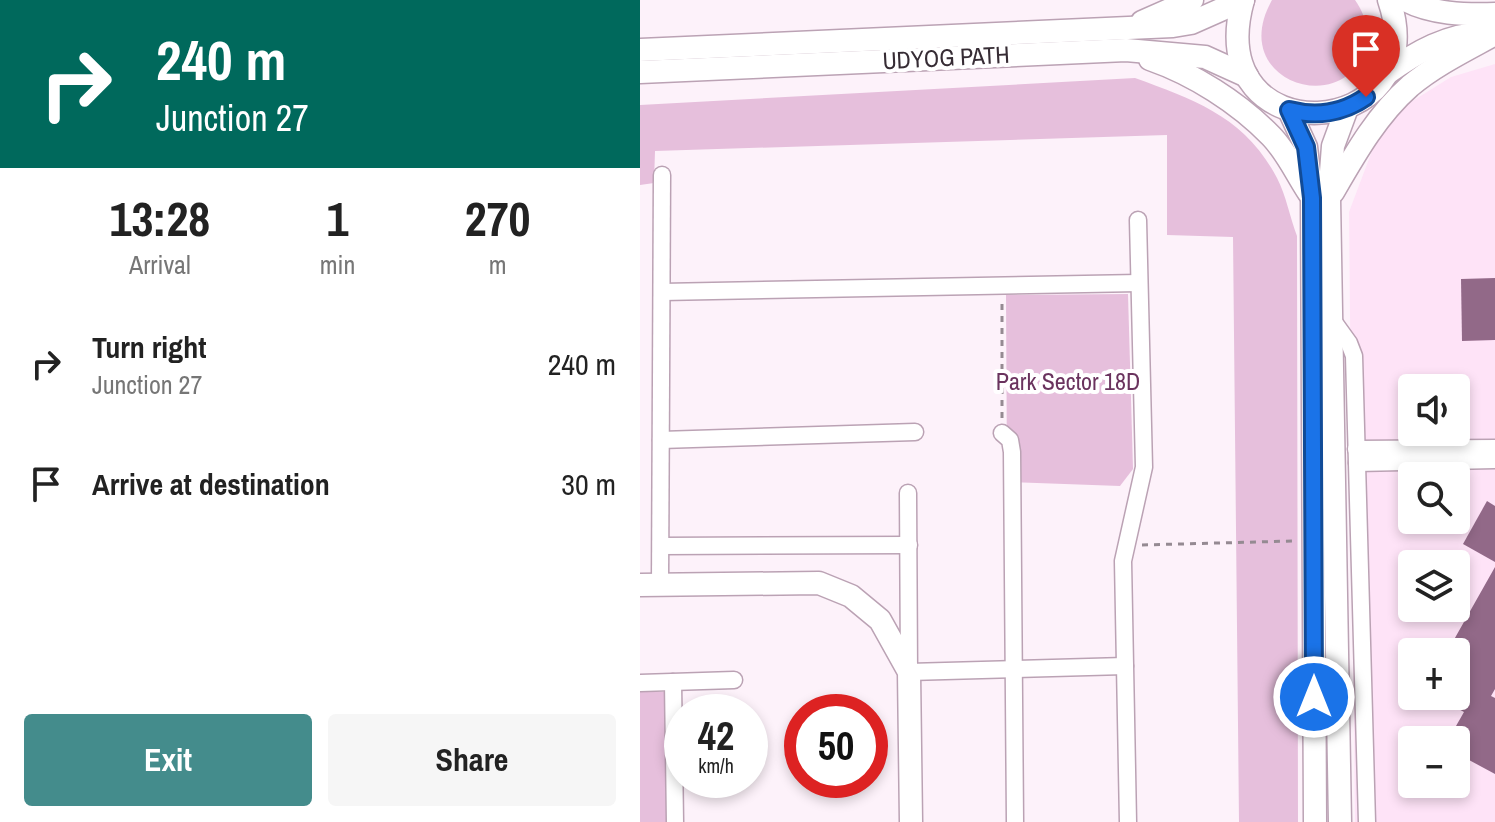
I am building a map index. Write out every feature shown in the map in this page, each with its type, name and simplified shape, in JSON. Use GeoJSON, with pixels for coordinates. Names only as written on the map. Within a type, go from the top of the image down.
{"type":"FeatureCollection","features":[{"type":"Feature","properties":{"kind":"main road"},"geometry":{"type":"LineString","coordinates":[[1126,39],[1192,0]]}},
{"type":"Feature","properties":{"kind":"main road"},"geometry":{"type":"LineString","coordinates":[[1243,0],[1236,26],[1237,50],[1247,76],[1269,100],[1289,110],[1307,114],[1347,108],[1366,97],[1386,74],[1417,51],[1466,33],[1495,33]]}},
{"type":"Feature","properties":{"kind":"main road","name":"UDYOG PATH"},"geometry":{"type":"LineString","coordinates":[[640,72],[1126,39],[1191,23],[1243,0]]}},
{"type":"Feature","properties":{"kind":"main road"},"geometry":{"type":"LineString","coordinates":[[1386,74],[1396,42],[1395,19],[1389,0]]}},
{"type":"Feature","properties":{"kind":"main road"},"geometry":{"type":"LineString","coordinates":[[1405,0],[1422,9],[1471,15],[1495,14]]}},
{"type":"Feature","properties":{"kind":"main road"},"geometry":{"type":"LineString","coordinates":[[1461,0],[1495,14]]}},
{"type":"Feature","properties":{"kind":"main road"},"geometry":{"type":"LineString","coordinates":[[1320,198],[1366,136],[1409,87],[1449,59],[1495,33]]}},
{"type":"Feature","properties":{"kind":"main road"},"geometry":{"type":"LineString","coordinates":[[1126,39],[1181,70],[1238,109],[1272,137],[1320,198]]}},
{"type":"Feature","properties":{"kind":"main road","name":"UDYOG PATH"},"geometry":{"type":"LineString","coordinates":[[640,50],[1126,39],[1205,57],[1247,76]]}},
{"type":"Feature","properties":{"kind":"main road"},"geometry":{"type":"LineString","coordinates":[[1315,822],[1313,541],[1320,198],[1333,146],[1347,108]]}},
{"type":"Feature","properties":{"kind":"main road"},"geometry":{"type":"LineString","coordinates":[[1289,110],[1306,147],[1320,198],[1331,318],[1340,822]]}},
{"type":"Feature","properties":{"kind":"main road"},"geometry":{"type":"LineString","coordinates":[[650,585],[819,583],[851,596],[880,620],[909,672],[911,822]]}},
{"type":"Feature","properties":{"kind":"street"},"geometry":{"type":"LineString","coordinates":[[650,585],[661,546],[662,175]]}},
{"type":"Feature","properties":{"kind":"street"},"geometry":{"type":"LineString","coordinates":[[1128,822],[1123,561],[1144,467],[1138,220]]}},
{"type":"Feature","properties":{"kind":"street"},"geometry":{"type":"LineString","coordinates":[[662,292],[1139,283]]}},
{"type":"Feature","properties":{"kind":"street"},"geometry":{"type":"LineString","coordinates":[[1331,318],[1349,343],[1354,356],[1367,822]]}},
{"type":"Feature","properties":{"kind":"street"},"geometry":{"type":"LineString","coordinates":[[661,440],[915,432]]}},
{"type":"Feature","properties":{"kind":"street"},"geometry":{"type":"LineString","coordinates":[[1002,433],[1010,440],[1012,452],[1015,822]]}},
{"type":"Feature","properties":{"kind":"street"},"geometry":{"type":"LineString","coordinates":[[1357,456],[1495,448]]}},
{"type":"Feature","properties":{"kind":"street"},"geometry":{"type":"LineString","coordinates":[[1357,456],[1495,460]]}},
{"type":"Feature","properties":{"kind":"street"},"geometry":{"type":"LineString","coordinates":[[908,493],[909,672],[1125,666]]}},
{"type":"Feature","properties":{"kind":"street"},"geometry":{"type":"LineString","coordinates":[[661,546],[909,545]]}},
{"type":"Feature","properties":{"kind":"street"},"geometry":{"type":"LineString","coordinates":[[640,683],[734,680]]}},
{"type":"Feature","properties":{"kind":"street"},"geometry":{"type":"LineString","coordinates":[[673,682],[675,822]]}},
{"type":"Feature","properties":{"kind":"path"},"geometry":{"type":"LineString","coordinates":[[1002,286],[1002,433]]}},
{"type":"Feature","properties":{"kind":"path"},"geometry":{"type":"LineString","coordinates":[[1126,546],[1313,541]]}},
{"type":"Feature","properties":{"kind":"shaded area"},"geometry":{"type":"Polygon","coordinates":[[[1495,64],[1495,822],[1355,822],[1349,212],[1372,151],[1395,112],[1451,77],[1495,64]]]}},
{"type":"Feature","properties":{"kind":"green space"},"geometry":{"type":"Polygon","coordinates":[[[1272,0],[1355,0],[1363,14],[1366,30],[1366,41],[1357,66],[1340,80],[1318,86],[1296,82],[1277,71],[1265,54],[1262,29],[1272,0]]]}},
{"type":"Feature","properties":{"kind":"green space"},"geometry":{"type":"Polygon","coordinates":[[[1135,78],[1198,103],[1234,125],[1250,140],[1277,178],[1297,236],[1298,822],[1239,822],[1233,237],[1167,235],[1167,135],[655,151],[654,183],[640,185],[640,105],[1135,78]]]}},
{"type":"Feature","properties":{"kind":"green space","name":"Park Sector 18D"},"geometry":{"type":"Polygon","coordinates":[[[1128,294],[1133,469],[1120,486],[1007,482],[1006,295],[1128,294]]]}},
{"type":"Feature","properties":{"kind":"green space"},"geometry":{"type":"Polygon","coordinates":[[[640,692],[666,692],[666,822],[640,822],[640,692]]]}},
{"type":"Feature","properties":{"kind":"building"},"geometry":{"type":"Polygon","coordinates":[[[1495,278],[1495,340],[1462,341],[1461,279],[1495,278]]]}},
{"type":"Feature","properties":{"kind":"building"},"geometry":{"type":"Polygon","coordinates":[[[1487,501],[1495,506],[1495,562],[1463,544],[1487,501]]]}},
{"type":"Feature","properties":{"kind":"building"},"geometry":{"type":"Polygon","coordinates":[[[1495,567],[1495,689],[1491,696],[1495,698],[1495,774],[1470,761],[1470,726],[1456,726],[1464,712],[1460,710],[1470,710],[1470,638],[1455,638],[1464,622],[1470,622],[1470,611],[1495,567]]]}},
{"type":"Feature","properties":{"kind":"route"},"geometry":{"type":"LineString","coordinates":[[1314,697],[1312,198],[1306,147],[1289,110],[1307,114],[1335,112],[1366,97]]}}]}
